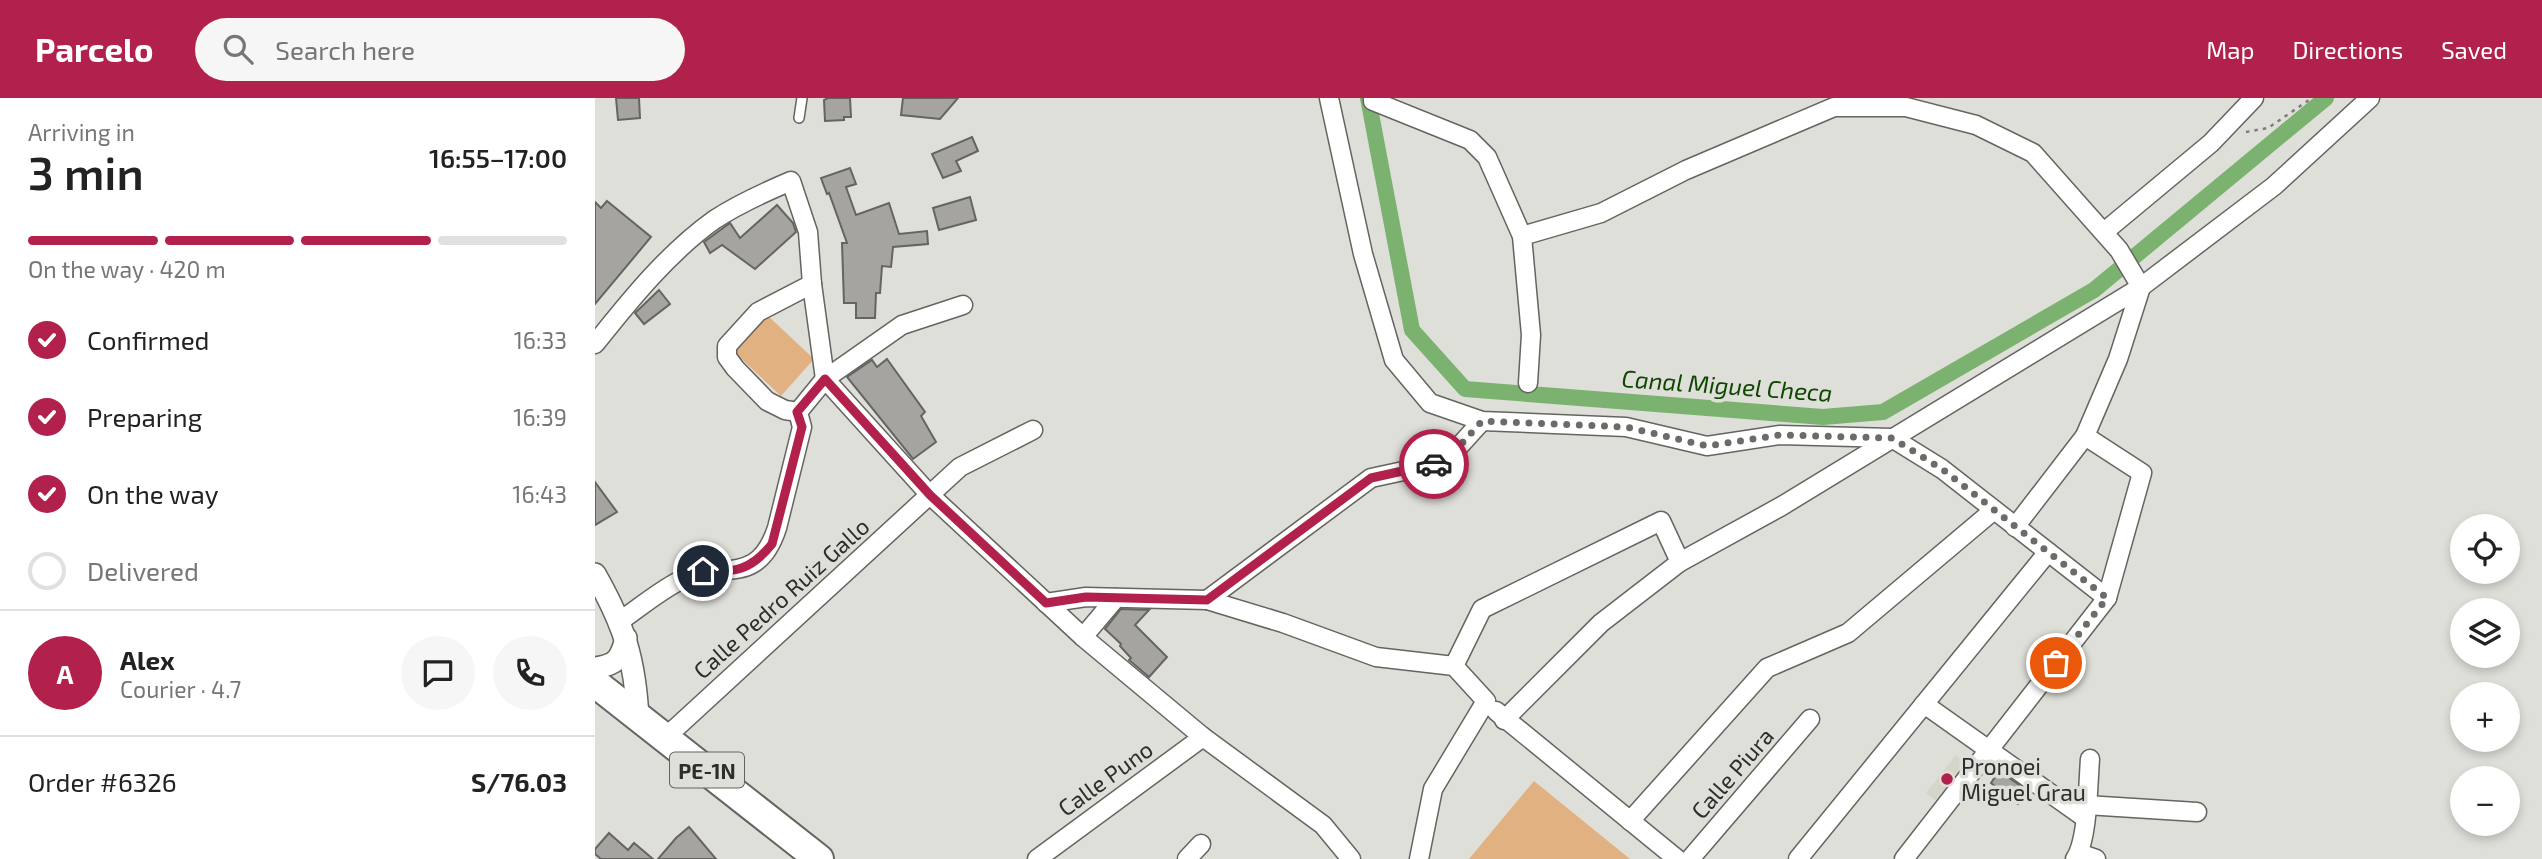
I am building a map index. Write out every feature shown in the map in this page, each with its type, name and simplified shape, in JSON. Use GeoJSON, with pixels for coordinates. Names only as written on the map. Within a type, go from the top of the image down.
{"type":"FeatureCollection","features":[{"type":"Feature","properties":{"kind":"highway","name":"PE-1N"},"geometry":{"type":"LineString","coordinates":[[595,683],[818,859]]}},
{"type":"Feature","properties":{"kind":"street"},"geometry":{"type":"LineString","coordinates":[[1329,98],[1363,254],[1394,360],[1430,403],[1482,421],[1626,427],[1707,446],[1780,435],[1892,438],[1942,469],[2107,598]]}},
{"type":"Feature","properties":{"kind":"street"},"geometry":{"type":"LineString","coordinates":[[1373,98],[1373,101],[1470,140],[1487,157],[1522,236],[1531,335],[1528,383]]}},
{"type":"Feature","properties":{"kind":"street"},"geometry":{"type":"LineString","coordinates":[[2104,232],[2218,136],[2254,98]]}},
{"type":"Feature","properties":{"kind":"street"},"geometry":{"type":"LineString","coordinates":[[1504,720],[1601,623],[1680,562],[1780,507],[2141,286],[2274,186],[2370,98]]}},
{"type":"Feature","properties":{"kind":"street"},"geometry":{"type":"LineString","coordinates":[[1522,236],[1601,213],[1686,170],[1834,107],[1906,107],[1976,125],[2033,153],[2119,250],[2141,286],[2118,359],[2085,436],[2015,527]]}},
{"type":"Feature","properties":{"kind":"street"},"geometry":{"type":"LineString","coordinates":[[595,344],[641,287],[715,220],[759,195],[791,181],[807,232],[825,379],[930,495],[1046,603],[1203,737],[1323,825],[1351,859]]}},
{"type":"Feature","properties":{"kind":"street"},"geometry":{"type":"LineString","coordinates":[[797,412],[785,410],[767,401],[727,357],[727,346],[758,312],[812,284]]}},
{"type":"Feature","properties":{"kind":"street"},"geometry":{"type":"LineString","coordinates":[[797,412],[825,379],[902,325],[963,305]]}},
{"type":"Feature","properties":{"kind":"street"},"geometry":{"type":"LineString","coordinates":[[595,668],[610,666],[620,659],[623,630],[678,581],[703,571],[727,572],[746,567],[760,559],[772,544],[802,427],[797,412]]}},
{"type":"Feature","properties":{"kind":"street"},"geometry":{"type":"LineString","coordinates":[[1207,600],[1371,478],[1445,462],[1482,421]]}},
{"type":"Feature","properties":{"kind":"street","name":"Calle Pedro Ruiz Gallo"},"geometry":{"type":"LineString","coordinates":[[666,737],[960,467],[1033,430]]}},
{"type":"Feature","properties":{"kind":"street"},"geometry":{"type":"LineString","coordinates":[[1904,859],[2107,598],[2142,473],[2085,436]]}},
{"type":"Feature","properties":{"kind":"street"},"geometry":{"type":"LineString","coordinates":[[1630,821],[1767,668],[1848,633],[1994,510]]}},
{"type":"Feature","properties":{"kind":"street"},"geometry":{"type":"LineString","coordinates":[[1454,666],[1482,609],[1661,520],[1680,562]]}},
{"type":"Feature","properties":{"kind":"street"},"geometry":{"type":"LineString","coordinates":[[1798,859],[2048,552]]}},
{"type":"Feature","properties":{"kind":"street"},"geometry":{"type":"LineString","coordinates":[[595,574],[623,630],[633,662],[638,718]]}},
{"type":"Feature","properties":{"kind":"street"},"geometry":{"type":"LineString","coordinates":[[1046,603],[1086,597],[1207,600],[1283,623],[1375,657],[1454,666],[1504,720],[1678,859]]}},
{"type":"Feature","properties":{"kind":"street"},"geometry":{"type":"LineString","coordinates":[[1079,633],[1071,612],[1079,599],[1086,597]]}},
{"type":"Feature","properties":{"kind":"street"},"geometry":{"type":"LineString","coordinates":[[1079,633],[1116,598]]}},
{"type":"Feature","properties":{"kind":"street"},"geometry":{"type":"LineString","coordinates":[[1419,859],[1433,789],[1486,701]]}},
{"type":"Feature","properties":{"kind":"street"},"geometry":{"type":"LineString","coordinates":[[1924,704],[1989,750],[2086,811],[2197,812]]}},
{"type":"Feature","properties":{"kind":"street","name":"Calle Piura"},"geometry":{"type":"LineString","coordinates":[[1690,859],[1810,719]]}},
{"type":"Feature","properties":{"kind":"street","name":"Calle Puno"},"geometry":{"type":"LineString","coordinates":[[1037,859],[1203,737]]}},
{"type":"Feature","properties":{"kind":"street"},"geometry":{"type":"LineString","coordinates":[[2083,857],[2090,760]]}},
{"type":"Feature","properties":{"kind":"street"},"geometry":{"type":"LineString","coordinates":[[1187,859],[1201,844]]}},
{"type":"Feature","properties":{"kind":"lane"},"geometry":{"type":"LineString","coordinates":[[799,118],[803,98]]}},
{"type":"Feature","properties":{"kind":"path"},"geometry":{"type":"LineString","coordinates":[[2218,136],[2268,128],[2312,98]]}},
{"type":"Feature","properties":{"kind":"shaded area"},"geometry":{"type":"Polygon","coordinates":[[[767,315],[814,359],[781,396],[732,350],[767,315]]]}},
{"type":"Feature","properties":{"kind":"shaded area","name":"Pronoei Miguel Grau"},"geometry":{"type":"Polygon","coordinates":[[[1956,755],[1967,764],[1938,802],[1926,793],[1956,755]]]}},
{"type":"Feature","properties":{"kind":"shaded area"},"geometry":{"type":"Polygon","coordinates":[[[1534,781],[1630,859],[1469,859],[1534,781]]]}},
{"type":"Feature","properties":{"kind":"building"},"geometry":{"type":"Polygon","coordinates":[[[616,98],[639,98],[640,118],[618,120],[616,98]]]}},
{"type":"Feature","properties":{"kind":"building"},"geometry":{"type":"Polygon","coordinates":[[[850,98],[851,117],[825,121],[824,100],[850,98]]]}},
{"type":"Feature","properties":{"kind":"building"},"geometry":{"type":"Polygon","coordinates":[[[903,98],[958,98],[940,119],[901,115],[903,98]]]}},
{"type":"Feature","properties":{"kind":"building"},"geometry":{"type":"Polygon","coordinates":[[[972,137],[978,151],[956,161],[961,171],[943,178],[932,154],[972,137]]]}},
{"type":"Feature","properties":{"kind":"building"},"geometry":{"type":"Polygon","coordinates":[[[850,168],[856,184],[846,187],[856,215],[889,203],[899,234],[927,231],[928,244],[893,247],[891,267],[882,266],[880,293],[876,293],[875,318],[856,318],[856,303],[844,303],[842,243],[847,243],[821,178],[850,168]]]}},
{"type":"Feature","properties":{"kind":"building"},"geometry":{"type":"Polygon","coordinates":[[[970,197],[976,220],[939,230],[933,208],[970,197]]]}},
{"type":"Feature","properties":{"kind":"building"},"geometry":{"type":"Polygon","coordinates":[[[607,201],[651,237],[595,304],[595,202],[601,208],[607,201]]]}},
{"type":"Feature","properties":{"kind":"building"},"geometry":{"type":"Polygon","coordinates":[[[777,205],[793,223],[796,232],[755,269],[722,245],[710,253],[704,242],[730,223],[740,238],[777,205]]]}},
{"type":"Feature","properties":{"kind":"building"},"geometry":{"type":"Polygon","coordinates":[[[659,290],[670,304],[644,324],[635,313],[659,290]]]}},
{"type":"Feature","properties":{"kind":"building"},"geometry":{"type":"Polygon","coordinates":[[[887,359],[925,412],[921,416],[936,442],[913,459],[847,377],[872,360],[877,367],[887,359]]]}},
{"type":"Feature","properties":{"kind":"building"},"geometry":{"type":"Polygon","coordinates":[[[595,482],[617,512],[595,525],[595,482]]]}},
{"type":"Feature","properties":{"kind":"building"},"geometry":{"type":"Polygon","coordinates":[[[1121,609],[1149,610],[1135,625],[1167,657],[1149,677],[1129,660],[1131,658],[1121,644],[1105,629],[1121,609]]]}},
{"type":"Feature","properties":{"kind":"building"},"geometry":{"type":"Polygon","coordinates":[[[1999,771],[2028,791],[2018,804],[1991,783],[1999,771]]]}},
{"type":"Feature","properties":{"kind":"building"},"geometry":{"type":"Polygon","coordinates":[[[689,827],[716,859],[658,859],[676,838],[689,827]]]}},
{"type":"Feature","properties":{"kind":"building"},"geometry":{"type":"Polygon","coordinates":[[[609,833],[628,850],[634,843],[653,859],[601,859],[595,854],[595,849],[609,833]]]}},
{"type":"Feature","properties":{"kind":"waterway","name":"Canal Miguel Checa"},"geometry":{"type":"LineString","coordinates":[[1368,98],[1412,330],[1465,389],[1823,417],[1883,412],[2094,290],[2326,98]]}},
{"type":"Feature","properties":{"kind":"way so far"},"geometry":{"type":"LineString","coordinates":[[1434,464],[1445,462],[1482,421],[1626,427],[1707,446],[1780,435],[1892,438],[1942,469],[2107,598],[2056,663]]}},
{"type":"Feature","properties":{"kind":"place","name":"Pronoei Miguel Grau"},"geometry":{"type":"Point","coordinates":[1947,779]}},
{"type":"Feature","properties":{"kind":"route"},"geometry":{"type":"LineString","coordinates":[[703,571],[727,572],[746,567],[760,559],[772,544],[802,427],[797,412],[825,379],[930,495],[1046,603],[1086,597],[1207,600],[1371,478],[1434,464]]}}]}
